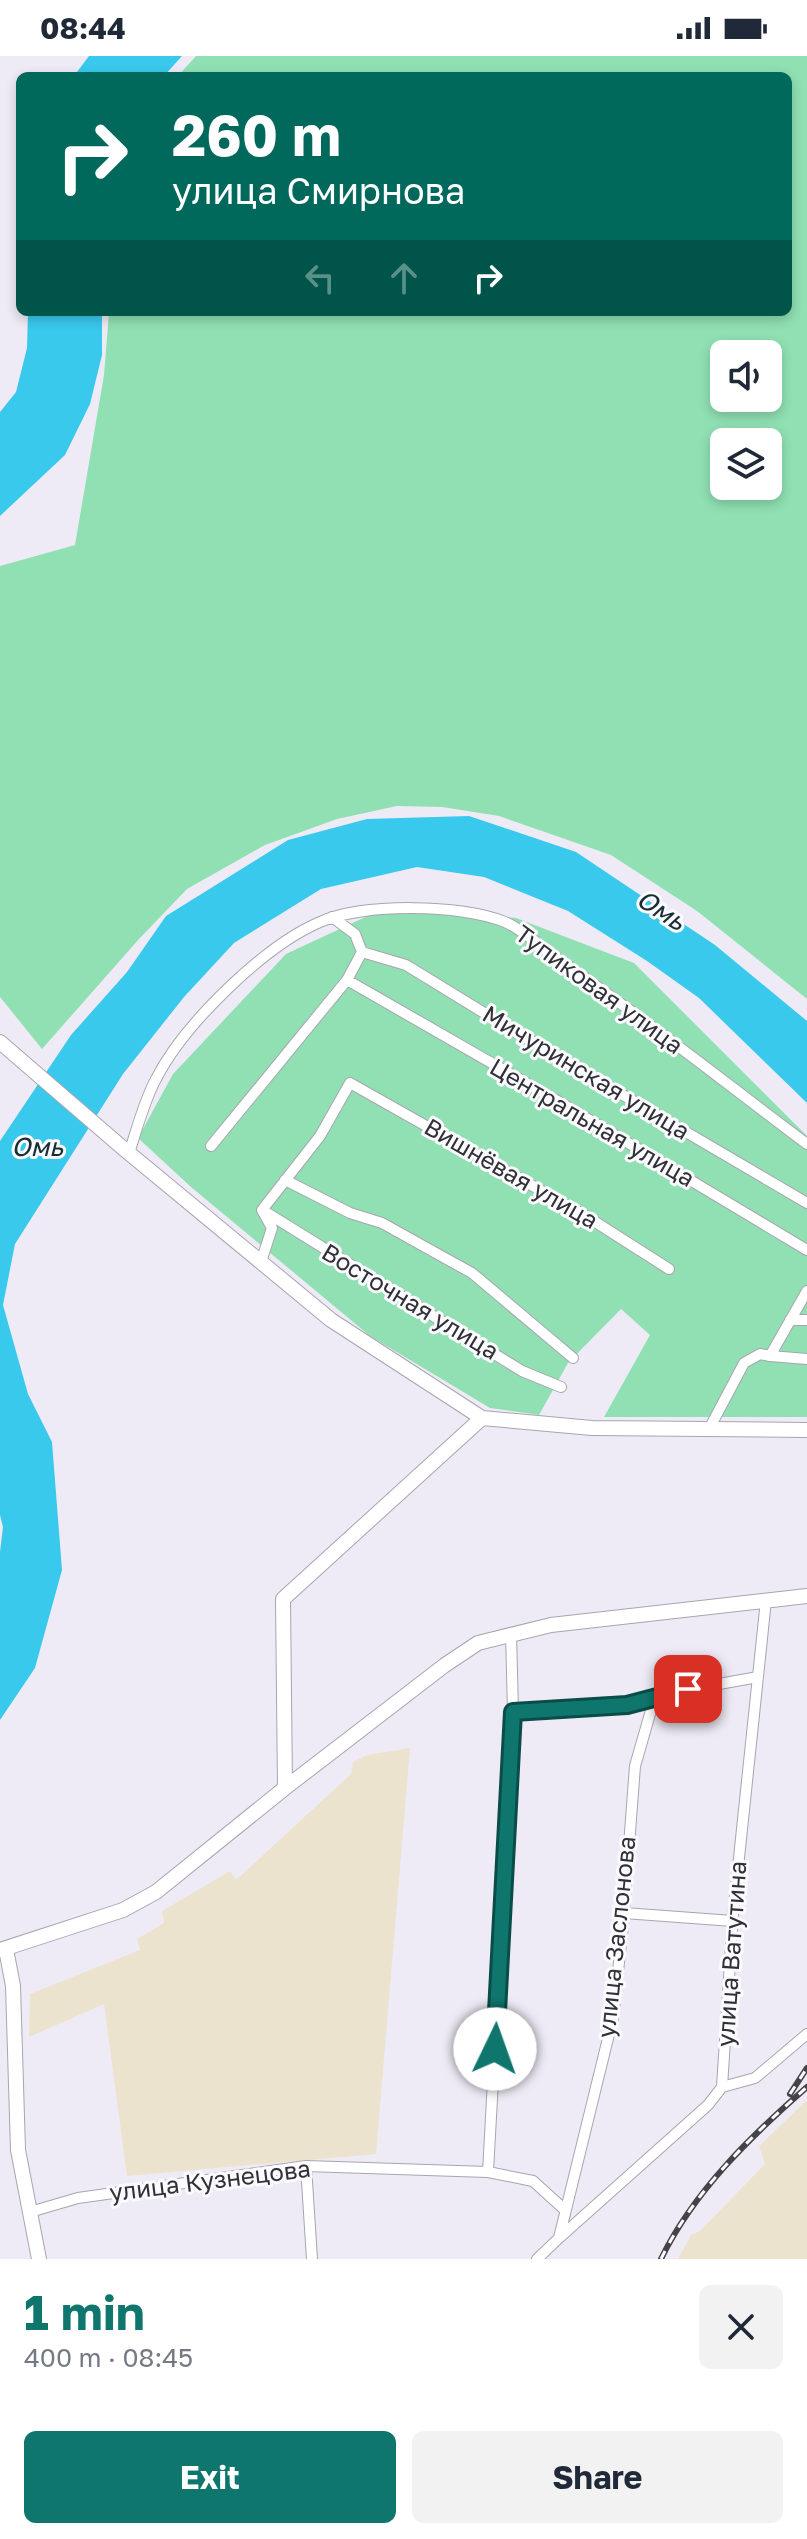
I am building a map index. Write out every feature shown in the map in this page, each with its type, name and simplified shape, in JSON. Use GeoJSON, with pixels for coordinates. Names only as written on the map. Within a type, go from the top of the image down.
{"type":"FeatureCollection","features":[{"type":"Feature","properties":{"kind":"main road"},"geometry":{"type":"LineString","coordinates":[[0,1042],[126,1151],[331,1320],[482,1418],[592,1428],[807,1430]]}},
{"type":"Feature","properties":{"kind":"main road"},"geometry":{"type":"LineString","coordinates":[[285,1788],[283,1599],[482,1418]]}},
{"type":"Feature","properties":{"kind":"main road"},"geometry":{"type":"LineString","coordinates":[[39,2259],[18,2150],[13,1986],[3,1950],[86,1924],[140,1902],[445,1665],[478,1643],[551,1625],[807,1596]]}},
{"type":"Feature","properties":{"kind":"street","name":"Тупиковая улица"},"geometry":{"type":"LineString","coordinates":[[126,1151],[155,1079],[184,1037],[229,988],[271,950],[332,917],[417,907],[461,912],[505,922],[614,998],[807,1144]]}},
{"type":"Feature","properties":{"kind":"street"},"geometry":{"type":"LineString","coordinates":[[211,1146],[347,980],[362,952],[355,934],[332,917]]}},
{"type":"Feature","properties":{"kind":"street","name":"Мичуринская улица"},"geometry":{"type":"LineString","coordinates":[[362,952],[406,965],[807,1203]]}},
{"type":"Feature","properties":{"kind":"street","name":"Центральная улица"},"geometry":{"type":"LineString","coordinates":[[347,980],[807,1250]]}},
{"type":"Feature","properties":{"kind":"street","name":"Вишнёвая улица"},"geometry":{"type":"LineString","coordinates":[[285,1180],[320,1136],[350,1083],[560,1201],[669,1269]]}},
{"type":"Feature","properties":{"kind":"street"},"geometry":{"type":"LineString","coordinates":[[261,1262],[272,1228],[262,1210],[285,1180],[350,1213],[382,1223],[472,1273],[573,1358]]}},
{"type":"Feature","properties":{"kind":"street","name":"Восточная улица"},"geometry":{"type":"LineString","coordinates":[[262,1210],[522,1371],[561,1387]]}},
{"type":"Feature","properties":{"kind":"street"},"geometry":{"type":"LineString","coordinates":[[770,1356],[807,1291]]}},
{"type":"Feature","properties":{"kind":"street"},"geometry":{"type":"LineString","coordinates":[[790,1320],[807,1320]]}},
{"type":"Feature","properties":{"kind":"street"},"geometry":{"type":"LineString","coordinates":[[708,1431],[744,1363],[760,1354],[807,1359]]}},
{"type":"Feature","properties":{"kind":"street","name":"улица Ватутина"},"geometry":{"type":"LineString","coordinates":[[722,2087],[733,1921],[766,1600]]}},
{"type":"Feature","properties":{"kind":"street"},"geometry":{"type":"LineString","coordinates":[[488,2172],[513,1712],[511,1633]]}},
{"type":"Feature","properties":{"kind":"street"},"geometry":{"type":"LineString","coordinates":[[513,1712],[627,1705],[654,1700],[669,1693],[758,1677]]}},
{"type":"Feature","properties":{"kind":"street","name":"улица Заслонова"},"geometry":{"type":"LineString","coordinates":[[559,2238],[613,2018],[635,1766],[654,1700]]}},
{"type":"Feature","properties":{"kind":"street"},"geometry":{"type":"LineString","coordinates":[[624,1913],[733,1921]]}},
{"type":"Feature","properties":{"kind":"street"},"geometry":{"type":"LineString","coordinates":[[537,2259],[698,2115],[722,2087],[755,2078],[807,2034]]}},
{"type":"Feature","properties":{"kind":"street"},"geometry":{"type":"LineString","coordinates":[[306,2166],[312,2259]]}},
{"type":"Feature","properties":{"kind":"street","name":"улица Кузнецова"},"geometry":{"type":"LineString","coordinates":[[30,2212],[78,2198],[306,2166],[488,2172],[533,2181],[565,2210]]}},
{"type":"Feature","properties":{"kind":"shaded area"},"geometry":{"type":"Polygon","coordinates":[[[410,1748],[376,2154],[127,2176],[104,2004],[29,2037],[30,1994],[140,1950],[137,1939],[164,1923],[162,1911],[230,1871],[236,1880],[351,1774],[353,1762],[367,1755],[410,1748]]]}},
{"type":"Feature","properties":{"kind":"shaded area"},"geometry":{"type":"Polygon","coordinates":[[[807,2100],[807,2259],[678,2259],[691,2235],[700,2231],[765,2164],[759,2146],[807,2100]]]}},
{"type":"Feature","properties":{"kind":"green space"},"geometry":{"type":"Polygon","coordinates":[[[196,56],[807,56],[807,999],[697,911],[611,855],[499,816],[442,807],[397,806],[337,819],[265,845],[187,889],[42,1049],[0,997],[0,566],[75,545],[104,375],[109,316],[792,316],[792,72],[182,72],[196,56]]]}},
{"type":"Feature","properties":{"kind":"green space"},"geometry":{"type":"Polygon","coordinates":[[[391,905],[516,918],[634,963],[807,1136],[807,1417],[604,1417],[650,1335],[621,1309],[568,1363],[539,1415],[490,1408],[370,1336],[191,1187],[138,1138],[173,1074],[286,954],[391,905]]]}},
{"type":"Feature","properties":{"kind":"water"},"geometry":{"type":"Polygon","coordinates":[[[89,56],[182,56],[168,72],[77,72],[89,56]]]}},
{"type":"Feature","properties":{"kind":"water"},"geometry":{"type":"Polygon","coordinates":[[[28,316],[102,316],[102,355],[90,404],[65,455],[0,516],[0,412],[16,392],[27,348],[28,316]]]}},
{"type":"Feature","properties":{"kind":"water","name":"Омь"},"geometry":{"type":"Polygon","coordinates":[[[469,816],[576,852],[715,945],[807,1021],[807,1103],[699,998],[647,961],[568,911],[484,877],[417,867],[321,889],[234,943],[184,997],[123,1074],[15,1244],[3,1305],[28,1394],[52,1442],[62,1570],[35,1668],[0,1720],[0,1552],[3,1527],[0,1515],[0,1141],[71,1035],[127,972],[166,916],[288,840],[367,819],[469,816]]]}},
{"type":"Feature","properties":{"kind":"railway"},"geometry":{"type":"LineString","coordinates":[[790,2094],[807,2068]]}},
{"type":"Feature","properties":{"kind":"railway"},"geometry":{"type":"LineString","coordinates":[[661,2259],[690,2210],[725,2166],[807,2087]]}},
{"type":"Feature","properties":{"kind":"route"},"geometry":{"type":"LineString","coordinates":[[495,2049],[513,1712],[627,1705],[688,1689]]}}]}
